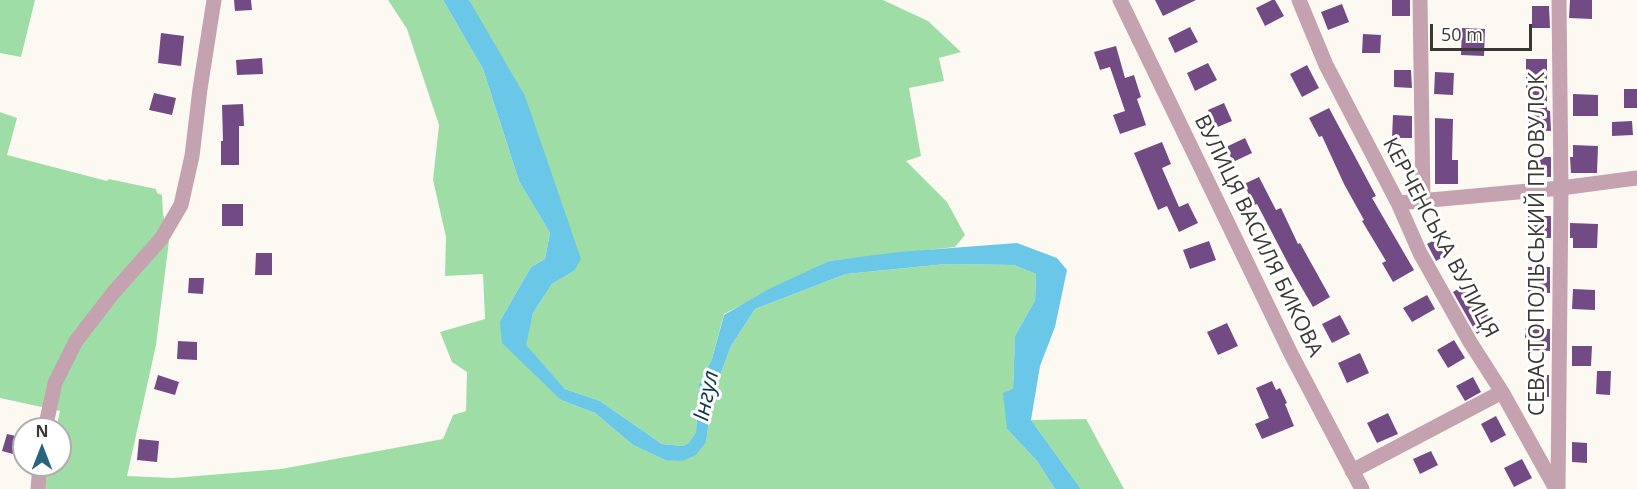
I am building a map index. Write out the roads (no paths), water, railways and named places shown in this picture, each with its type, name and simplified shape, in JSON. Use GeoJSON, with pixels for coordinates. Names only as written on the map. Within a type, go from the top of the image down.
{"type":"FeatureCollection","features":[{"type":"Feature","properties":{"kind":"street"},"geometry":{"type":"LineString","coordinates":[[48,417],[56,383],[76,341],[113,293],[161,239],[181,206],[192,156],[214,0]]}},
{"type":"Feature","properties":{"kind":"street","name":"ВУЛИЦЯ ВАСИЛЯ БИКОВА"},"geometry":{"type":"LineString","coordinates":[[1120,0],[1291,354],[1362,489]]}},
{"type":"Feature","properties":{"kind":"street","name":"КЕРЧЕНСЬКА ВУЛИЦЯ"},"geometry":{"type":"LineString","coordinates":[[1299,0],[1326,65],[1398,202],[1420,253],[1470,342],[1503,392],[1557,489]]}},
{"type":"Feature","properties":{"kind":"street"},"geometry":{"type":"LineString","coordinates":[[1420,0],[1423,201]]}},
{"type":"Feature","properties":{"kind":"street","name":"СЕВАСТОПОЛЬСЬКИЙ ПРОВУЛОК"},"geometry":{"type":"LineString","coordinates":[[1557,489],[1561,188],[1559,0]]}},
{"type":"Feature","properties":{"kind":"street"},"geometry":{"type":"LineString","coordinates":[[1398,202],[1561,188],[1637,178]]}},
{"type":"Feature","properties":{"kind":"street"},"geometry":{"type":"LineString","coordinates":[[1352,471],[1503,392]]}},
{"type":"Feature","properties":{"kind":"water","name":"Інгул"},"geometry":{"type":"Polygon","coordinates":[[[443,0],[469,0],[525,96],[581,259],[574,271],[552,284],[533,313],[526,345],[565,389],[600,401],[662,444],[683,446],[689,443],[696,432],[699,384],[712,359],[724,315],[769,289],[829,261],[899,252],[1017,243],[1057,258],[1067,270],[1055,327],[1040,366],[1031,420],[1081,489],[1055,489],[1037,461],[1007,429],[1003,393],[1013,389],[1015,336],[1035,300],[1036,274],[1014,265],[946,264],[846,274],[755,309],[731,346],[713,394],[706,442],[696,455],[682,461],[665,460],[633,445],[595,413],[561,400],[502,343],[500,321],[531,267],[545,259],[550,233],[519,181],[483,69],[443,0]]]}}]}
